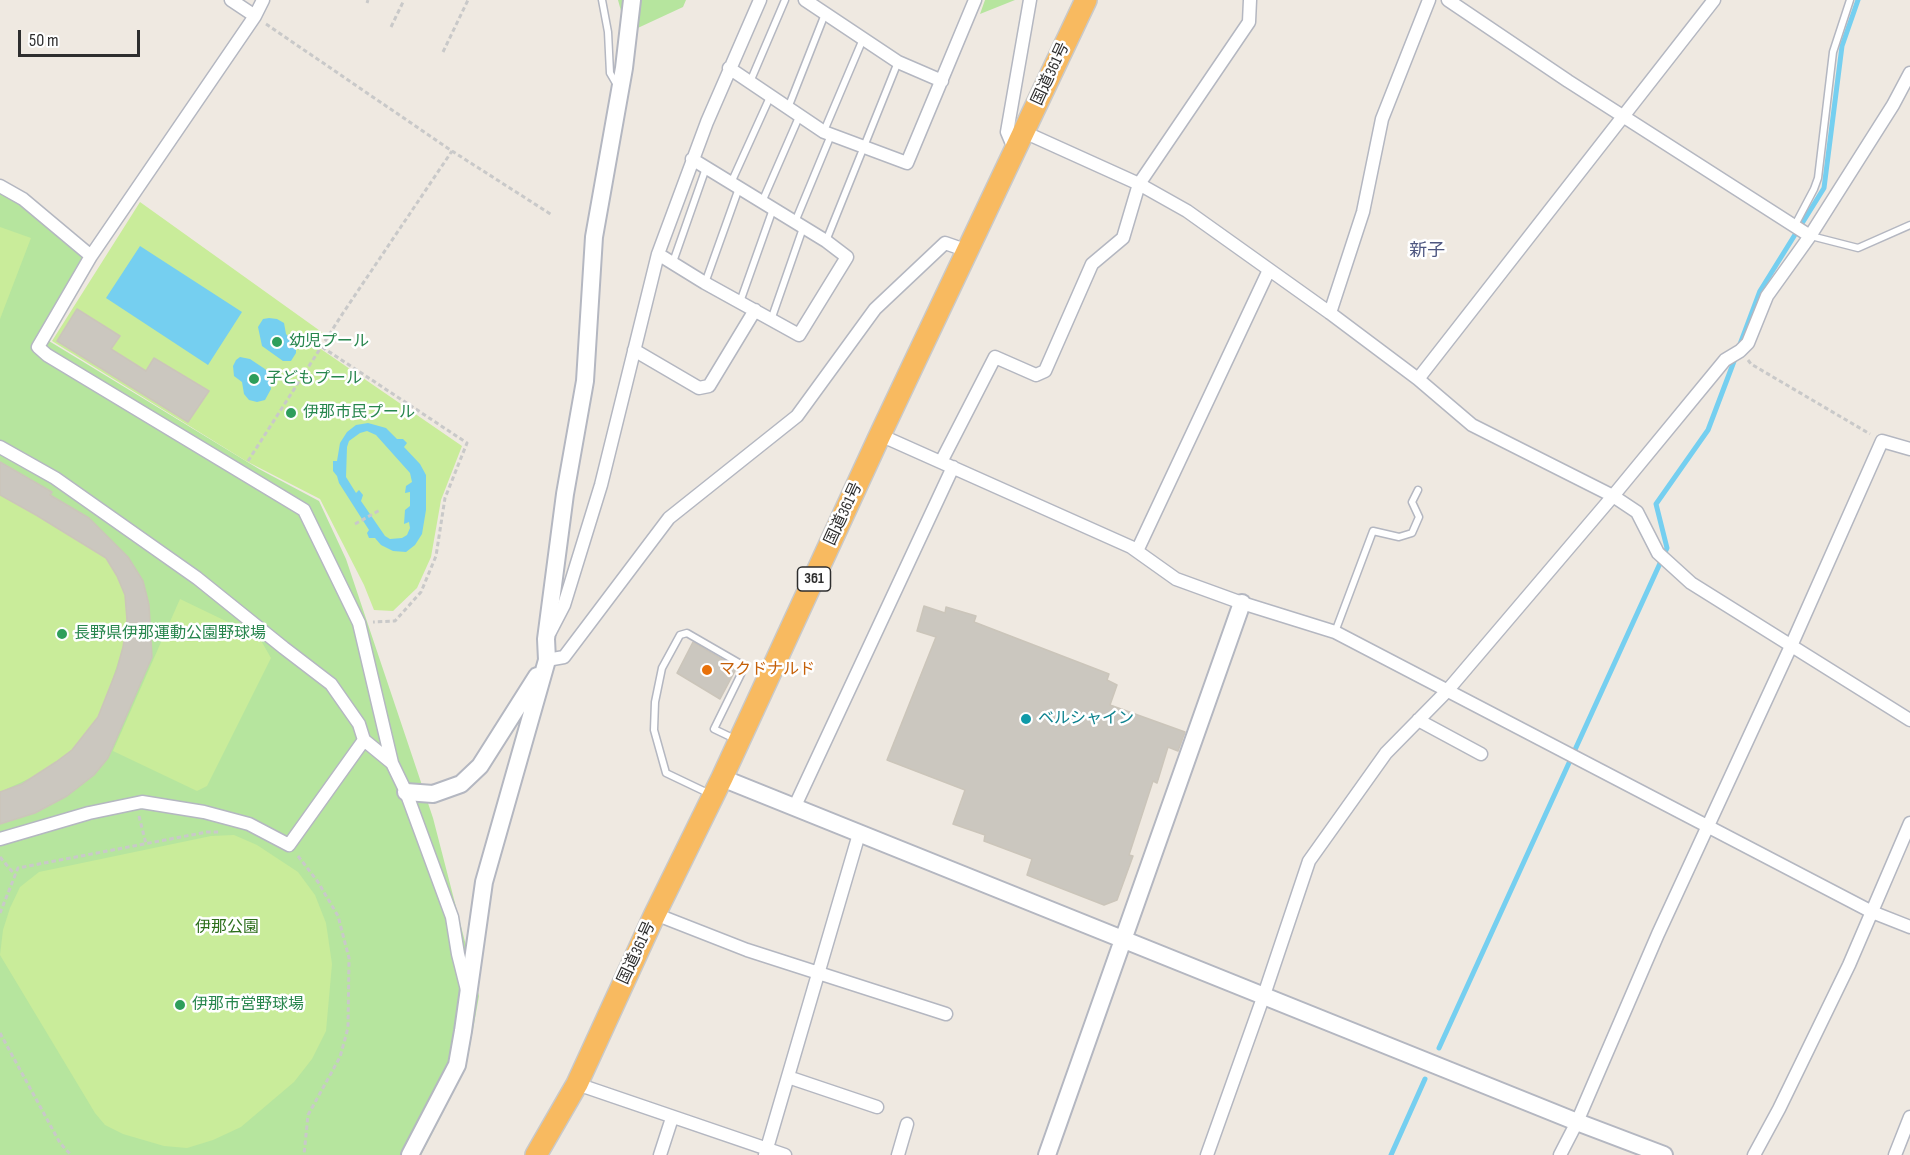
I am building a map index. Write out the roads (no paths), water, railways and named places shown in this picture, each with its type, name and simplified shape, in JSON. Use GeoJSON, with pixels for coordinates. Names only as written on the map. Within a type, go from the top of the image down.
{"type":"FeatureCollection","features":[{"type":"Feature","properties":{"kind":"highway","name":"国道361号"},"geometry":{"type":"LineString","coordinates":[[536,1155],[577,1084],[1086,0]]}},
{"type":"Feature","properties":{"kind":"street"},"geometry":{"type":"LineString","coordinates":[[231,0],[255,16]]}},
{"type":"Feature","properties":{"kind":"street"},"geometry":{"type":"LineString","coordinates":[[263,0],[255,16],[90,256],[38,347],[57,361],[304,510],[359,623],[392,763],[406,792],[452,917],[468,994]]}},
{"type":"Feature","properties":{"kind":"street"},"geometry":{"type":"LineString","coordinates":[[410,1155],[457,1065],[464,1031],[484,882],[547,660],[546,639],[565,494],[585,381],[594,237],[620,91],[632,0]]}},
{"type":"Feature","properties":{"kind":"street"},"geometry":{"type":"LineString","coordinates":[[546,639],[564,605],[602,485],[658,254],[692,159],[760,0]]}},
{"type":"Feature","properties":{"kind":"street"},"geometry":{"type":"LineString","coordinates":[[805,0],[898,62],[942,81]]}},
{"type":"Feature","properties":{"kind":"street"},"geometry":{"type":"LineString","coordinates":[[1015,152],[1007,132],[1030,0]]}},
{"type":"Feature","properties":{"kind":"street"},"geometry":{"type":"LineString","coordinates":[[941,462],[995,357],[1035,375],[1045,371],[1092,264],[1123,238],[1139,184],[1250,22],[1250,0]]}},
{"type":"Feature","properties":{"kind":"street"},"geometry":{"type":"LineString","coordinates":[[1330,313],[1363,212],[1382,119],[1429,0]]}},
{"type":"Feature","properties":{"kind":"street"},"geometry":{"type":"LineString","coordinates":[[1448,0],[1801,230]]}},
{"type":"Feature","properties":{"kind":"street"},"geometry":{"type":"LineString","coordinates":[[1418,379],[1714,0]]}},
{"type":"Feature","properties":{"kind":"street"},"geometry":{"type":"LineString","coordinates":[[729,68],[827,134],[907,163],[973,1]]}},
{"type":"Feature","properties":{"kind":"street"},"geometry":{"type":"LineString","coordinates":[[1207,1155],[1309,861],[1386,753],[1447,691],[1725,360],[1748,342],[1767,296],[1801,230],[1893,105],[1910,73]]}},
{"type":"Feature","properties":{"kind":"street"},"geometry":{"type":"LineString","coordinates":[[1024,132],[1139,184],[1187,211],[1418,379],[1472,425],[1613,496],[1637,512],[1661,556],[1691,583],[1910,720]]}},
{"type":"Feature","properties":{"kind":"street"},"geometry":{"type":"LineString","coordinates":[[658,254],[799,335],[847,257],[826,241],[692,159]]}},
{"type":"Feature","properties":{"kind":"street"},"geometry":{"type":"LineString","coordinates":[[0,186],[23,200],[90,256]]}},
{"type":"Feature","properties":{"kind":"street"},"geometry":{"type":"LineString","coordinates":[[406,792],[433,794],[461,784],[480,766],[547,660],[564,657],[669,518],[797,416],[875,309],[945,243],[968,251]]}},
{"type":"Feature","properties":{"kind":"street"},"geometry":{"type":"LineString","coordinates":[[1137,551],[1269,270]]}},
{"type":"Feature","properties":{"kind":"street"},"geometry":{"type":"LineString","coordinates":[[634,350],[699,388],[709,386],[755,310]]}},
{"type":"Feature","properties":{"kind":"street"},"geometry":{"type":"LineString","coordinates":[[880,435],[1137,551],[1176,579],[1242,603],[1335,632],[1872,912],[1910,927]]}},
{"type":"Feature","properties":{"kind":"street"},"geometry":{"type":"LineString","coordinates":[[1560,1155],[1577,1122],[1707,825],[1791,646],[1882,441],[1910,449]]}},
{"type":"Feature","properties":{"kind":"street"},"geometry":{"type":"LineString","coordinates":[[0,447],[55,478],[197,578],[331,684],[359,724],[364,740],[392,763]]}},
{"type":"Feature","properties":{"kind":"street"},"geometry":{"type":"LineString","coordinates":[[794,808],[953,467]]}},
{"type":"Feature","properties":{"kind":"street"},"geometry":{"type":"LineString","coordinates":[[1047,1155],[1242,603]]}},
{"type":"Feature","properties":{"kind":"street"},"geometry":{"type":"LineString","coordinates":[[1418,720],[1481,754]]}},
{"type":"Feature","properties":{"kind":"street"},"geometry":{"type":"LineString","coordinates":[[0,839],[89,813],[142,802],[204,812],[249,824],[289,845],[364,740]]}},
{"type":"Feature","properties":{"kind":"street"},"geometry":{"type":"LineString","coordinates":[[717,787],[794,808],[1664,1155]]}},
{"type":"Feature","properties":{"kind":"street"},"geometry":{"type":"LineString","coordinates":[[1754,1155],[1849,965],[1910,823]]}},
{"type":"Feature","properties":{"kind":"street"},"geometry":{"type":"LineString","coordinates":[[765,1152],[859,834]]}},
{"type":"Feature","properties":{"kind":"street"},"geometry":{"type":"LineString","coordinates":[[655,914],[747,950],[946,1014]]}},
{"type":"Feature","properties":{"kind":"street"},"geometry":{"type":"LineString","coordinates":[[788,1077],[877,1107]]}},
{"type":"Feature","properties":{"kind":"street"},"geometry":{"type":"LineString","coordinates":[[577,1084],[765,1152],[785,1155]]}},
{"type":"Feature","properties":{"kind":"street"},"geometry":{"type":"LineString","coordinates":[[1895,1155],[1910,1117]]}},
{"type":"Feature","properties":{"kind":"street"},"geometry":{"type":"LineString","coordinates":[[660,1155],[672,1118]]}},
{"type":"Feature","properties":{"kind":"street"},"geometry":{"type":"LineString","coordinates":[[898,1155],[907,1124]]}},
{"type":"Feature","properties":{"kind":"lane"},"geometry":{"type":"LineString","coordinates":[[602,0],[609,32],[610,73],[620,91]]}},
{"type":"Feature","properties":{"kind":"lane"},"geometry":{"type":"LineString","coordinates":[[750,82],[785,0]]}},
{"type":"Feature","properties":{"kind":"lane"},"geometry":{"type":"LineString","coordinates":[[1850,0],[1833,52],[1818,178],[1801,230],[1858,248],[1910,225]]}},
{"type":"Feature","properties":{"kind":"lane"},"geometry":{"type":"LineString","coordinates":[[788,109],[825,14]]}},
{"type":"Feature","properties":{"kind":"lane"},"geometry":{"type":"LineString","coordinates":[[771,320],[827,134],[863,39]]}},
{"type":"Feature","properties":{"kind":"lane"},"geometry":{"type":"LineString","coordinates":[[826,241],[898,62]]}},
{"type":"Feature","properties":{"kind":"lane"},"geometry":{"type":"LineString","coordinates":[[705,283],[735,186],[770,97]]}},
{"type":"Feature","properties":{"kind":"lane"},"geometry":{"type":"LineString","coordinates":[[740,302],[767,206],[799,117]]}},
{"type":"Feature","properties":{"kind":"lane"},"geometry":{"type":"LineString","coordinates":[[673,262],[706,168]]}},
{"type":"Feature","properties":{"kind":"lane"},"geometry":{"type":"LineString","coordinates":[[1335,632],[1373,531],[1399,537],[1412,533],[1419,517],[1412,502],[1418,490]]}},
{"type":"Feature","properties":{"kind":"lane"},"geometry":{"type":"LineString","coordinates":[[717,787],[666,773],[654,729],[655,702],[662,668],[680,635],[687,633],[739,663],[742,672],[714,729],[739,741]]}},
{"type":"Feature","properties":{"kind":"water"},"geometry":{"type":"Polygon","coordinates":[[[140,246],[242,312],[208,365],[106,298],[140,246]]]}},
{"type":"Feature","properties":{"kind":"water","name":"幼児プール"},"geometry":{"type":"Polygon","coordinates":[[[269,318],[284,323],[286,334],[296,345],[296,353],[291,361],[283,361],[262,346],[258,327],[263,319],[269,318]]]}},
{"type":"Feature","properties":{"kind":"water","name":"子どもプール"},"geometry":{"type":"Polygon","coordinates":[[[240,357],[250,359],[269,374],[271,389],[265,400],[257,402],[249,400],[244,394],[242,382],[234,376],[233,366],[240,357]]]}},
{"type":"Feature","properties":{"kind":"water"},"geometry":{"type":"Polygon","coordinates":[[[368,423],[386,428],[397,439],[403,439],[407,443],[404,447],[420,464],[426,475],[426,510],[422,534],[415,545],[406,552],[393,551],[381,545],[375,538],[369,538],[367,533],[369,530],[333,471],[333,461],[337,461],[340,443],[347,432],[356,425],[368,423]],[[367,431],[349,441],[346,477],[356,493],[359,490],[363,495],[361,501],[385,536],[390,539],[402,538],[407,535],[410,528],[409,522],[404,524],[405,510],[410,506],[410,492],[405,493],[406,486],[412,482],[410,473],[376,435],[367,431]]]}},
{"type":"Feature","properties":{"kind":"waterway"},"geometry":{"type":"LineString","coordinates":[[1739,347],[1760,291],[1824,188],[1842,46],[1858,0]]}},
{"type":"Feature","properties":{"kind":"waterway"},"geometry":{"type":"LineString","coordinates":[[1439,1048],[1667,548],[1656,504],[1708,430],[1736,356]]}},
{"type":"Feature","properties":{"kind":"waterway"},"geometry":{"type":"LineString","coordinates":[[1391,1155],[1425,1079]]}},
{"type":"Feature","properties":{"kind":"place","name":"幼児プール"},"geometry":{"type":"Point","coordinates":[277,342]}},
{"type":"Feature","properties":{"kind":"place","name":"子どもプール"},"geometry":{"type":"Point","coordinates":[254,379]}},
{"type":"Feature","properties":{"kind":"place","name":"伊那市民プール"},"geometry":{"type":"Point","coordinates":[291,413]}},
{"type":"Feature","properties":{"kind":"place","name":"長野県伊那運動公園野球場"},"geometry":{"type":"Point","coordinates":[62,634]}},
{"type":"Feature","properties":{"kind":"place","name":"マクドナルド"},"geometry":{"type":"Point","coordinates":[707,670]}},
{"type":"Feature","properties":{"kind":"place","name":"ベルシャイン"},"geometry":{"type":"Point","coordinates":[1026,719]}},
{"type":"Feature","properties":{"kind":"place","name":"伊那市営野球場"},"geometry":{"type":"Point","coordinates":[180,1005]}},
{"type":"Feature","properties":{"kind":"district","name":"新子"},"geometry":{"type":"Point","coordinates":[1427,251]}},
{"type":"Feature","properties":{"kind":"park label","name":"伊那公園"},"geometry":{"type":"Point","coordinates":[227,928]}}]}
